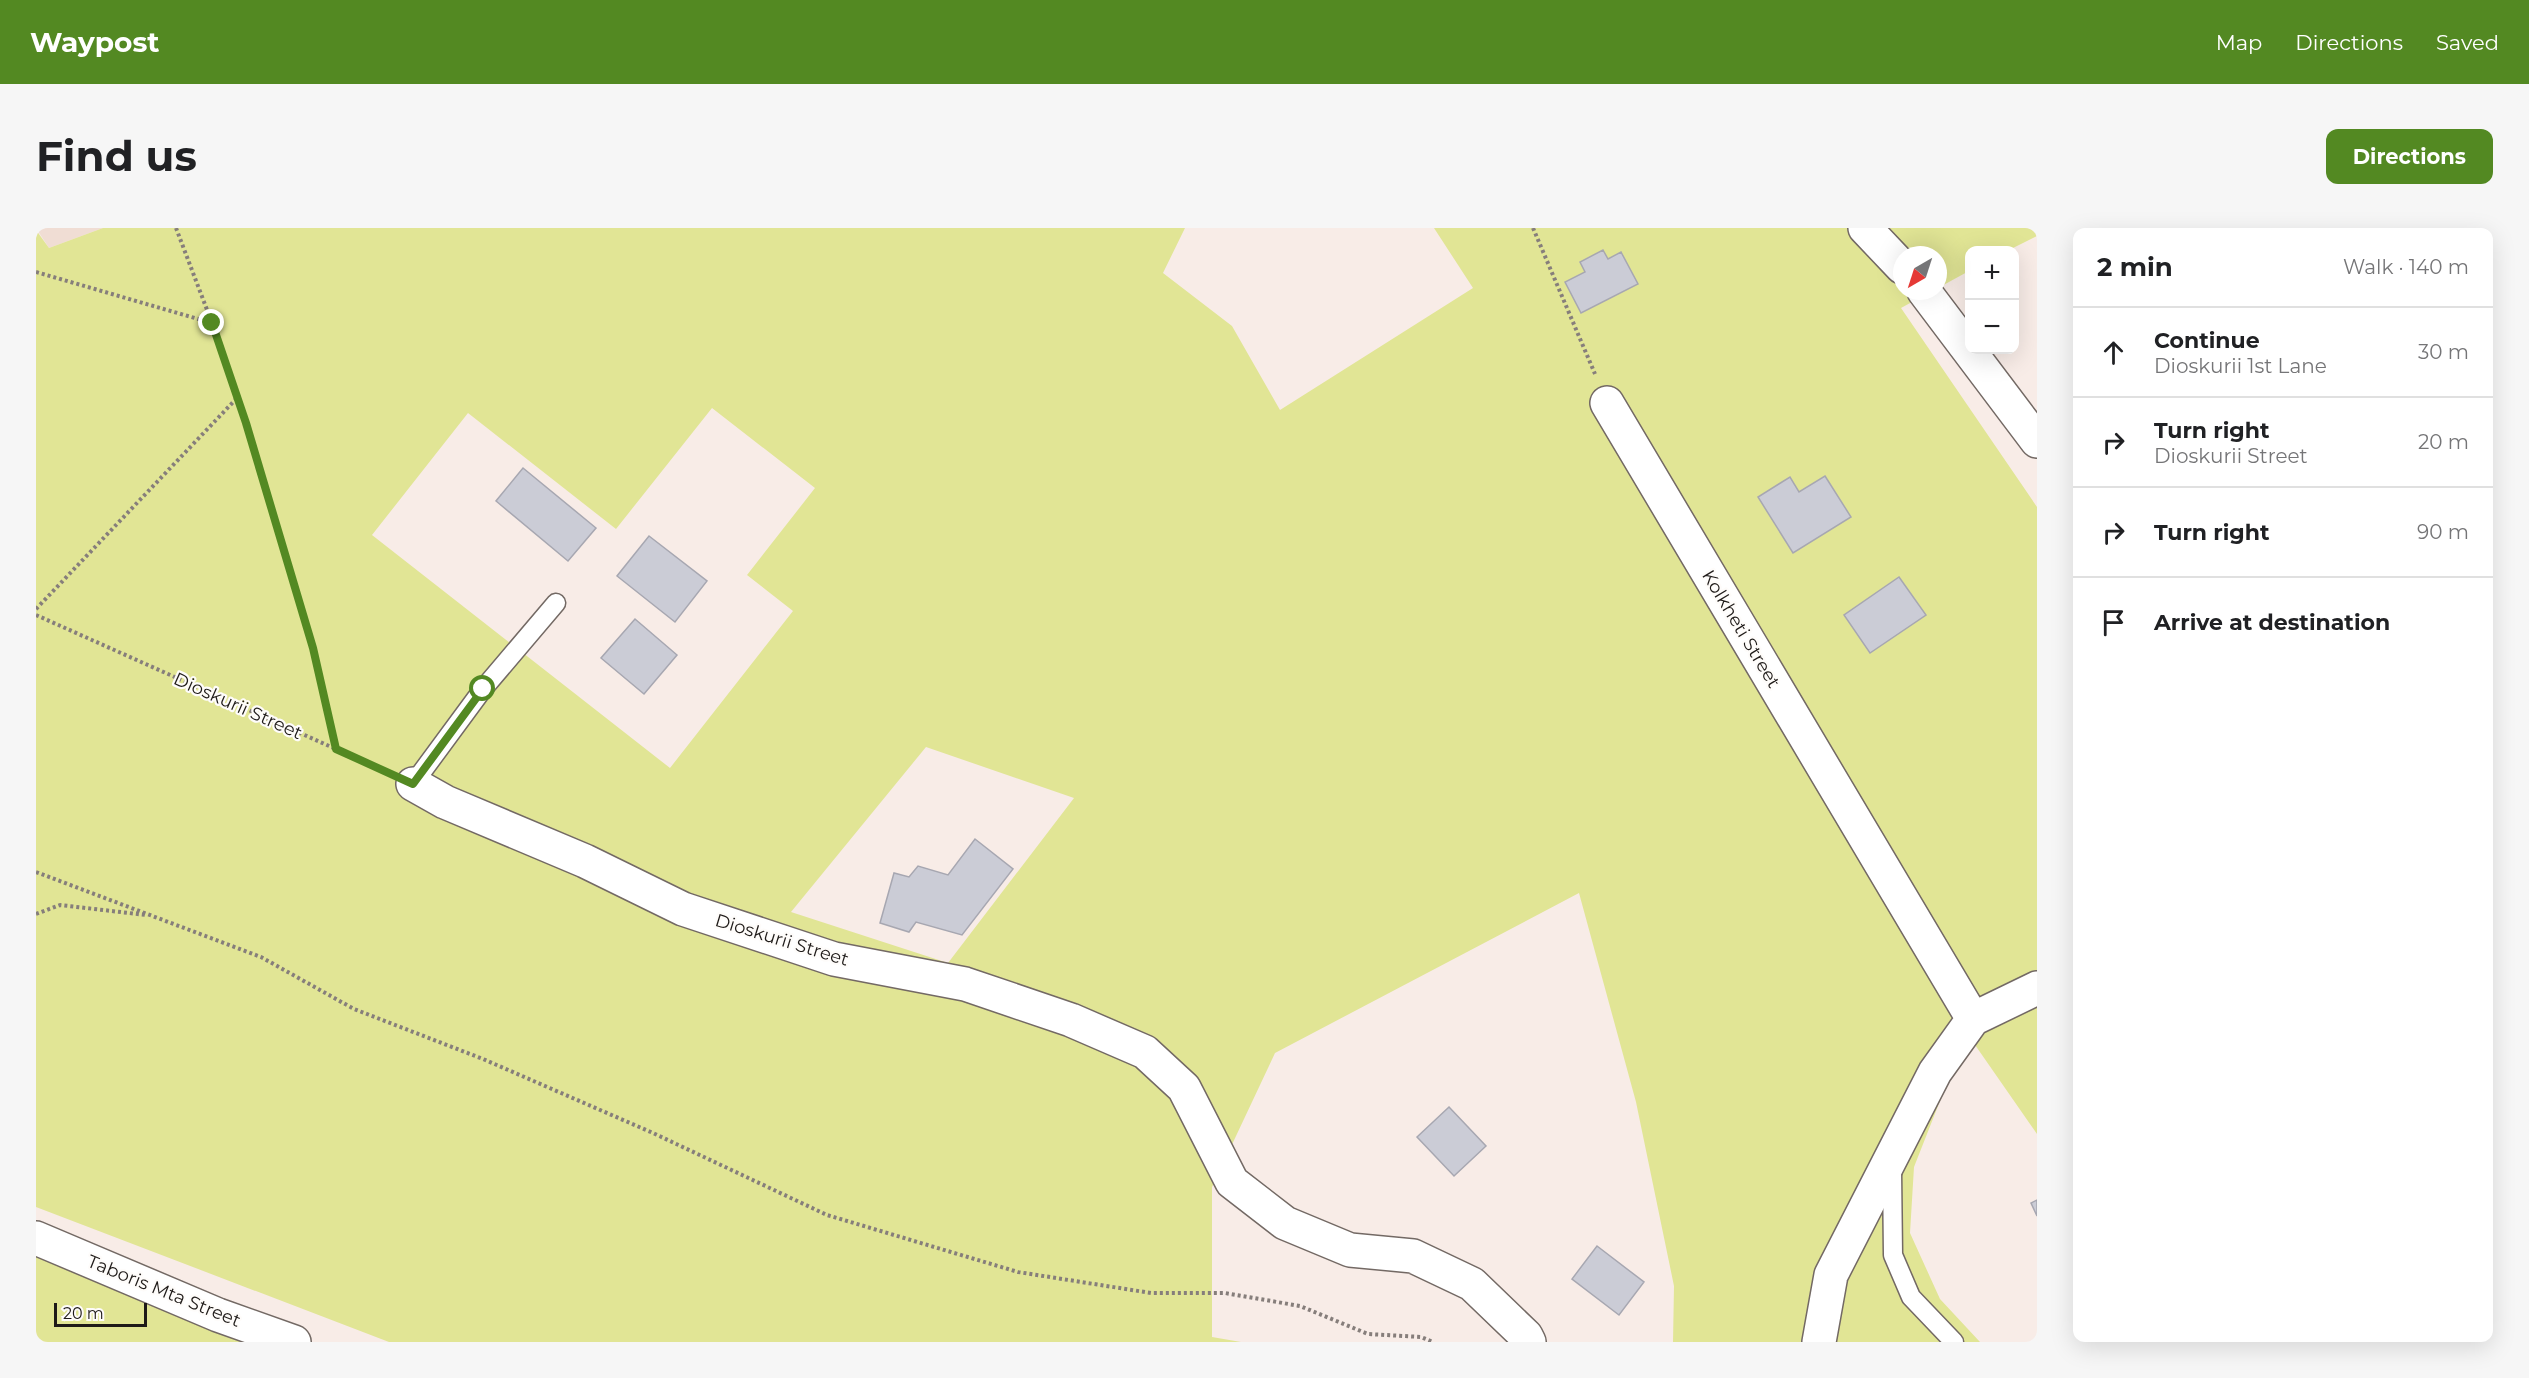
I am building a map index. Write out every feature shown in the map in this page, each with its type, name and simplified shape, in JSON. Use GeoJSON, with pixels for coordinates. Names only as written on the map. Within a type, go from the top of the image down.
{"type":"FeatureCollection","features":[{"type":"Feature","properties":{"kind":"street"},"geometry":{"type":"LineString","coordinates":[[1866,228],[1893,257]]}},
{"type":"Feature","properties":{"kind":"street"},"geometry":{"type":"LineString","coordinates":[[1931,300],[2037,441]]}},
{"type":"Feature","properties":{"kind":"street","name":"Kolkheti Street"},"geometry":{"type":"LineString","coordinates":[[1607,404],[1973,1019]]}},
{"type":"Feature","properties":{"kind":"street","name":"Dioskurii Street"},"geometry":{"type":"LineString","coordinates":[[413,784],[444,802],[585,861],[683,909],[834,959],[965,984],[1071,1020],[1145,1052],[1184,1088],[1232,1182],[1285,1223],[1350,1250],[1413,1256],[1472,1284],[1526,1336],[1529,1342]]}},
{"type":"Feature","properties":{"kind":"street"},"geometry":{"type":"LineString","coordinates":[[1819,1342],[1831,1275],[1935,1072],[1973,1019],[2037,988]]}},
{"type":"Feature","properties":{"kind":"street","name":"Taboris Mta Street"},"geometry":{"type":"LineString","coordinates":[[36,1238],[218,1315],[294,1342]]}},
{"type":"Feature","properties":{"kind":"lane"},"geometry":{"type":"LineString","coordinates":[[413,784],[483,689],[556,603]]}},
{"type":"Feature","properties":{"kind":"lane"},"geometry":{"type":"LineString","coordinates":[[1892,1158],[1893,1255],[1911,1297],[1954,1342]]}},
{"type":"Feature","properties":{"kind":"path"},"geometry":{"type":"LineString","coordinates":[[176,228],[237,398],[313,648],[336,749]]}},
{"type":"Feature","properties":{"kind":"path"},"geometry":{"type":"LineString","coordinates":[[1533,228],[1607,404]]}},
{"type":"Feature","properties":{"kind":"path"},"geometry":{"type":"LineString","coordinates":[[36,272],[212,323]]}},
{"type":"Feature","properties":{"kind":"path"},"geometry":{"type":"LineString","coordinates":[[36,609],[237,398]]}},
{"type":"Feature","properties":{"kind":"path","name":"Dioskurii Street"},"geometry":{"type":"LineString","coordinates":[[36,615],[413,784]]}},
{"type":"Feature","properties":{"kind":"path"},"geometry":{"type":"LineString","coordinates":[[36,872],[261,957],[354,1009],[504,1068],[653,1133],[827,1215],[1018,1272],[1151,1293],[1225,1293],[1300,1306],[1368,1334],[1421,1337],[1433,1342]]}},
{"type":"Feature","properties":{"kind":"path"},"geometry":{"type":"LineString","coordinates":[[36,914],[60,905],[152,916]]}},
{"type":"Feature","properties":{"kind":"shaded area"},"geometry":{"type":"Polygon","coordinates":[[[36,228],[103,228],[49,248],[36,228]]]}},
{"type":"Feature","properties":{"kind":"green space"},"geometry":{"type":"Polygon","coordinates":[[[103,228],[1185,228],[1163,273],[1232,326],[1280,410],[1473,288],[1434,228],[2037,228],[2037,236],[2017,246],[1965,246],[1965,273],[1947,283],[1947,246],[1893,246],[1893,300],[1916,300],[1901,308],[2037,507],[2037,1134],[1973,1042],[1949,1078],[1914,1167],[1910,1233],[1940,1299],[1980,1342],[1673,1342],[1674,1286],[1636,1102],[1579,893],[1275,1053],[1212,1187],[1212,1337],[1241,1342],[389,1342],[36,1207],[36,230],[49,248],[103,228]],[[712,408],[616,529],[468,413],[372,535],[670,768],[793,611],[747,575],[815,488],[712,408]],[[926,747],[791,912],[948,963],[1074,798],[926,747]]]}},
{"type":"Feature","properties":{"kind":"green space"},"geometry":{"type":"Polygon","coordinates":[[[36,1238],[294,1342],[36,1342],[36,1238]]]}},
{"type":"Feature","properties":{"kind":"building"},"geometry":{"type":"Polygon","coordinates":[[[1603,250],[1608,259],[1621,252],[1638,284],[1581,313],[1565,282],[1585,272],[1580,262],[1603,250]]]}},
{"type":"Feature","properties":{"kind":"building"},"geometry":{"type":"Polygon","coordinates":[[[523,468],[596,528],[568,561],[496,501],[523,468]]]}},
{"type":"Feature","properties":{"kind":"building"},"geometry":{"type":"Polygon","coordinates":[[[1825,476],[1851,517],[1793,553],[1758,497],[1790,477],[1799,492],[1825,476]]]}},
{"type":"Feature","properties":{"kind":"building"},"geometry":{"type":"Polygon","coordinates":[[[649,536],[707,581],[675,622],[617,576],[649,536]]]}},
{"type":"Feature","properties":{"kind":"building"},"geometry":{"type":"Polygon","coordinates":[[[1899,577],[1926,615],[1870,653],[1844,615],[1899,577]]]}},
{"type":"Feature","properties":{"kind":"building"},"geometry":{"type":"Polygon","coordinates":[[[635,619],[677,655],[644,694],[601,658],[635,619]]]}},
{"type":"Feature","properties":{"kind":"building"},"geometry":{"type":"Polygon","coordinates":[[[975,839],[1013,869],[962,935],[916,922],[909,932],[880,923],[894,873],[909,877],[918,866],[948,875],[975,839]]]}},
{"type":"Feature","properties":{"kind":"building"},"geometry":{"type":"Polygon","coordinates":[[[1449,1107],[1486,1146],[1454,1176],[1417,1137],[1449,1107]]]}},
{"type":"Feature","properties":{"kind":"building"},"geometry":{"type":"Polygon","coordinates":[[[2037,1200],[2037,1216],[2031,1203],[2037,1200]]]}},
{"type":"Feature","properties":{"kind":"building"},"geometry":{"type":"Polygon","coordinates":[[[1597,1246],[1644,1282],[1619,1315],[1572,1279],[1597,1246]]]}},
{"type":"Feature","properties":{"kind":"route"},"geometry":{"type":"LineString","coordinates":[[212,323],[246,423],[313,648],[336,749],[413,784],[483,689]]}}]}
